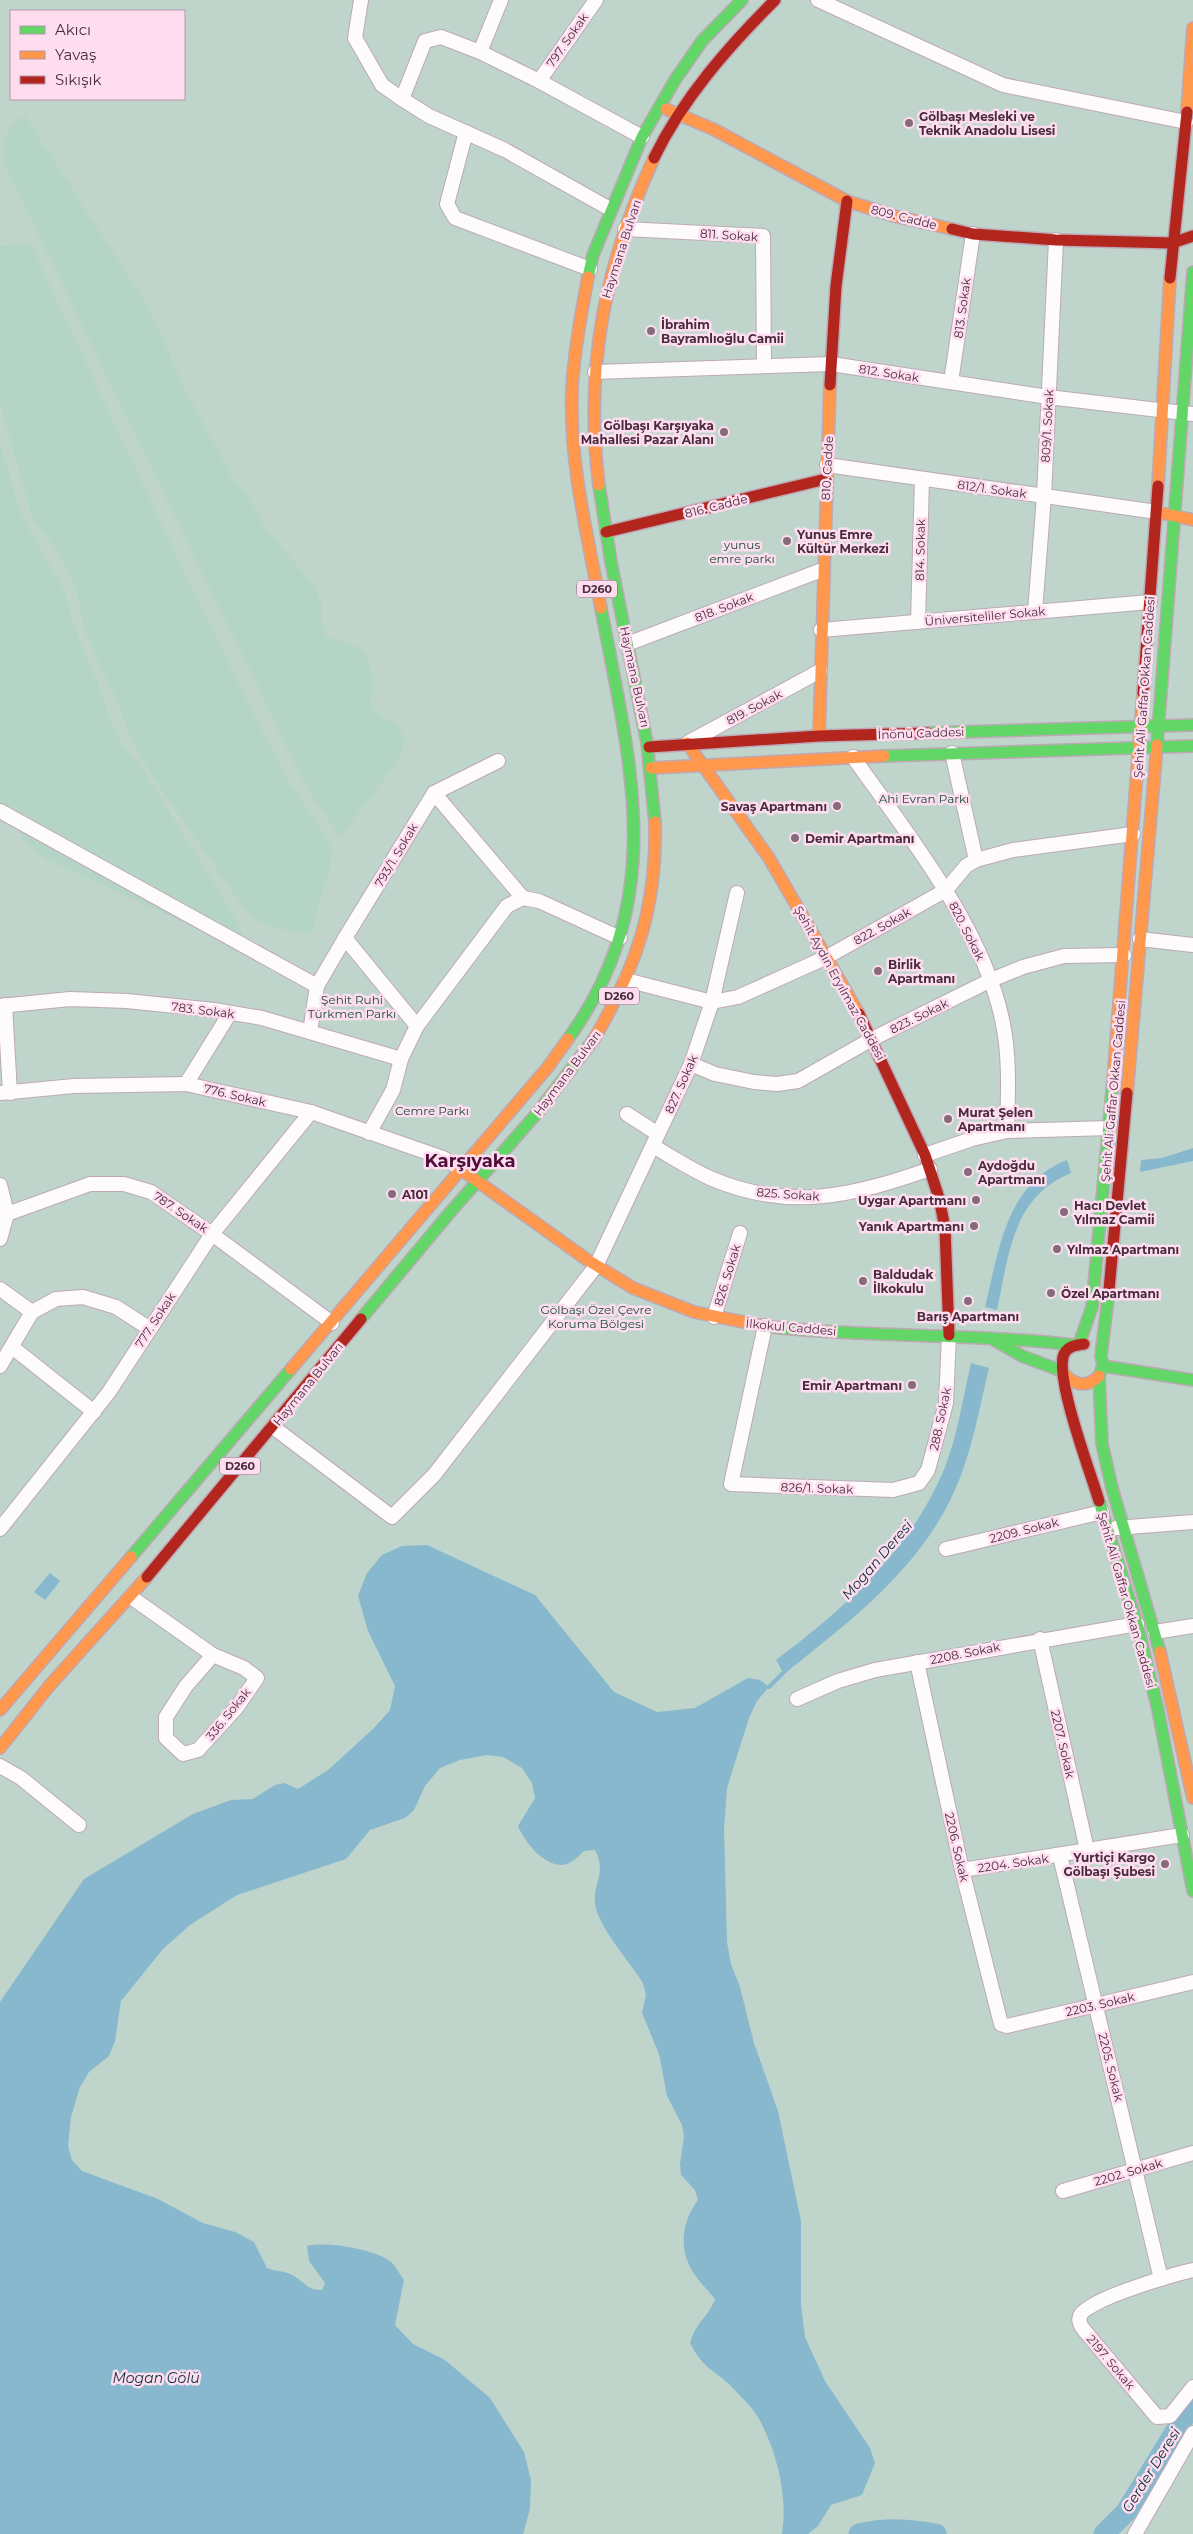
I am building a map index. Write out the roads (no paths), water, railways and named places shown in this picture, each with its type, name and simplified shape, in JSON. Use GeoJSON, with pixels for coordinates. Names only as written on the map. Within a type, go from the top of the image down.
{"type":"FeatureCollection","features":[{"type":"Feature","properties":{"kind":"main road","name":"Haymana Bulvarı"},"geometry":{"type":"LineString","coordinates":[[0,1710],[332,1323],[460,1168],[548,1067],[598,993],[616,954],[630,893],[635,856],[632,774],[582,512],[573,436],[576,338],[590,269],[610,209],[642,138],[659,107],[702,41],[742,0]]}},
{"type":"Feature","properties":{"kind":"main road","name":"Haymana Bulvarı"},"geometry":{"type":"LineString","coordinates":[[0,1748],[24,1715],[131,1597],[580,1060],[603,1025],[626,980],[642,938],[654,874],[655,820],[648,747],[606,532],[594,433],[595,372],[601,313],[625,229],[652,164],[679,114],[724,55],[775,0]]}},
{"type":"Feature","properties":{"kind":"main road","name":"Şehit Ali Gaffar Okkan Caddesi"},"geometry":{"type":"LineString","coordinates":[[1193,28],[1186,122],[1172,243],[1164,410],[1124,955],[1093,1297],[1076,1344],[1062,1356],[1062,1371],[1071,1412],[1137,1624],[1158,1710],[1193,1891]]}},
{"type":"Feature","properties":{"kind":"main road","name":"809. Cadde"},"geometry":{"type":"LineString","coordinates":[[659,107],[715,130],[846,201],[894,216],[973,234],[1056,240],[1172,243],[1193,236]]}},
{"type":"Feature","properties":{"kind":"main road","name":"810. Cadde"},"geometry":{"type":"LineString","coordinates":[[819,736],[820,630],[831,364],[836,269],[846,201]]}},
{"type":"Feature","properties":{"kind":"main road","name":"Şehit Ali Gaffar Okkan Caddesi"},"geometry":{"type":"LineString","coordinates":[[1192,1793],[1155,1632],[1102,1444],[1101,1366],[1106,1328],[1159,726],[1174,518],[1187,413],[1193,272]]}},
{"type":"Feature","properties":{"kind":"main road","name":"816. Cadde"},"geometry":{"type":"LineString","coordinates":[[606,532],[826,472]]}},
{"type":"Feature","properties":{"kind":"main road"},"geometry":{"type":"LineString","coordinates":[[1157,512],[1174,518],[1193,520]]}},
{"type":"Feature","properties":{"kind":"main road","name":"İnönü Caddesi"},"geometry":{"type":"LineString","coordinates":[[648,747],[687,742],[819,736],[1193,725]]}},
{"type":"Feature","properties":{"kind":"main road","name":"Şehit Aydın Eryılmaz Caddesi"},"geometry":{"type":"LineString","coordinates":[[687,742],[701,765],[769,858],[827,956],[872,1039],[925,1155],[945,1228],[950,1335]]}},
{"type":"Feature","properties":{"kind":"main road"},"geometry":{"type":"LineString","coordinates":[[651,768],[853,757],[1193,746]]}},
{"type":"Feature","properties":{"kind":"main road","name":"İlkokul Caddesi"},"geometry":{"type":"LineString","coordinates":[[460,1168],[478,1183],[596,1266],[645,1294],[714,1317],[765,1326],[950,1335],[1076,1344]]}},
{"type":"Feature","properties":{"kind":"main road"},"geometry":{"type":"LineString","coordinates":[[990,1338],[1022,1356],[1062,1371],[1067,1380],[1076,1385],[1087,1385],[1101,1366]]}},
{"type":"Feature","properties":{"kind":"main road"},"geometry":{"type":"LineString","coordinates":[[1076,1344],[1094,1347],[1101,1366]]}},
{"type":"Feature","properties":{"kind":"main road"},"geometry":{"type":"LineString","coordinates":[[1101,1366],[1193,1380]]}},
{"type":"Feature","properties":{"kind":"street"},"geometry":{"type":"LineString","coordinates":[[361,0],[355,38],[382,85],[429,116],[505,150],[610,209]]}},
{"type":"Feature","properties":{"kind":"street"},"geometry":{"type":"LineString","coordinates":[[480,52],[501,0]]}},
{"type":"Feature","properties":{"kind":"street","name":"797. Sokak"},"geometry":{"type":"LineString","coordinates":[[539,81],[596,0]]}},
{"type":"Feature","properties":{"kind":"street"},"geometry":{"type":"LineString","coordinates":[[818,0],[1003,85],[1186,122]]}},
{"type":"Feature","properties":{"kind":"street"},"geometry":{"type":"LineString","coordinates":[[402,98],[425,41],[441,36],[480,52],[539,81],[642,138]]}},
{"type":"Feature","properties":{"kind":"street"},"geometry":{"type":"LineString","coordinates":[[466,132],[447,204],[455,218],[590,269]]}},
{"type":"Feature","properties":{"kind":"street","name":"811. Sokak"},"geometry":{"type":"LineString","coordinates":[[625,229],[763,236],[764,366]]}},
{"type":"Feature","properties":{"kind":"street","name":"813. Sokak"},"geometry":{"type":"LineString","coordinates":[[951,382],[973,234]]}},
{"type":"Feature","properties":{"kind":"street","name":"809/1. Sokak"},"geometry":{"type":"LineString","coordinates":[[1035,612],[1044,496],[1056,240]]}},
{"type":"Feature","properties":{"kind":"street","name":"812. Sokak"},"geometry":{"type":"LineString","coordinates":[[595,372],[831,364],[1048,397],[1187,413]]}},
{"type":"Feature","properties":{"kind":"street","name":"812/1. Sokak"},"geometry":{"type":"LineString","coordinates":[[826,472],[922,479],[1157,512]]}},
{"type":"Feature","properties":{"kind":"street","name":"814. Sokak"},"geometry":{"type":"LineString","coordinates":[[918,622],[922,479]]}},
{"type":"Feature","properties":{"kind":"street","name":"818. Sokak"},"geometry":{"type":"LineString","coordinates":[[628,644],[822,570]]}},
{"type":"Feature","properties":{"kind":"street","name":"Üniversiteliler Sokak"},"geometry":{"type":"LineString","coordinates":[[820,630],[1150,602]]}},
{"type":"Feature","properties":{"kind":"street","name":"819. Sokak"},"geometry":{"type":"LineString","coordinates":[[687,742],[820,671]]}},
{"type":"Feature","properties":{"kind":"street"},"geometry":{"type":"LineString","coordinates":[[952,753],[976,860]]}},
{"type":"Feature","properties":{"kind":"street","name":"820. Sokak"},"geometry":{"type":"LineString","coordinates":[[853,757],[946,890],[991,980],[1005,1036],[1007,1131]]}},
{"type":"Feature","properties":{"kind":"street"},"geometry":{"type":"LineString","coordinates":[[498,761],[434,793],[523,898]]}},
{"type":"Feature","properties":{"kind":"street","name":"793/1. Sokak"},"geometry":{"type":"LineString","coordinates":[[317,986],[434,793]]}},
{"type":"Feature","properties":{"kind":"street"},"geometry":{"type":"LineString","coordinates":[[0,811],[317,986],[310,1032]]}},
{"type":"Feature","properties":{"kind":"street","name":"822. Sokak"},"geometry":{"type":"LineString","coordinates":[[626,980],[712,1002],[752,992],[827,956],[946,890],[966,866],[976,860],[1013,850],[1133,834]]}},
{"type":"Feature","properties":{"kind":"street","name":"827. Sokak"},"geometry":{"type":"LineString","coordinates":[[273,1427],[392,1517],[434,1475],[596,1266],[691,1064],[712,1002],[737,893]]}},
{"type":"Feature","properties":{"kind":"street"},"geometry":{"type":"LineString","coordinates":[[369,1133],[393,1090],[401,1059],[417,1026],[507,906],[523,898],[539,901],[620,938]]}},
{"type":"Feature","properties":{"kind":"street"},"geometry":{"type":"LineString","coordinates":[[345,938],[417,1026]]}},
{"type":"Feature","properties":{"kind":"street"},"geometry":{"type":"LineString","coordinates":[[1140,939],[1193,944]]}},
{"type":"Feature","properties":{"kind":"street","name":"823. Sokak"},"geometry":{"type":"LineString","coordinates":[[691,1064],[715,1074],[739,1080],[790,1083],[808,1077],[872,1039],[991,980],[1036,962],[1064,956],[1124,955]]}},
{"type":"Feature","properties":{"kind":"street","name":"783. Sokak"},"geometry":{"type":"LineString","coordinates":[[3,1005],[70,999],[127,1002],[230,1012],[262,1018],[401,1059]]}},
{"type":"Feature","properties":{"kind":"street"},"geometry":{"type":"LineString","coordinates":[[3,1005],[5,1093]]}},
{"type":"Feature","properties":{"kind":"street"},"geometry":{"type":"LineString","coordinates":[[186,1084],[230,1012]]}},
{"type":"Feature","properties":{"kind":"street","name":"776. Sokak"},"geometry":{"type":"LineString","coordinates":[[5,1093],[74,1086],[186,1084],[311,1112],[443,1158],[460,1168]]}},
{"type":"Feature","properties":{"kind":"street","name":"777. Sokak"},"geometry":{"type":"LineString","coordinates":[[0,1529],[94,1412],[212,1234],[311,1112]]}},
{"type":"Feature","properties":{"kind":"street","name":"825. Sokak"},"geometry":{"type":"LineString","coordinates":[[627,1114],[656,1140],[708,1177],[745,1190],[771,1196],[813,1198],[856,1193],[930,1169]]}},
{"type":"Feature","properties":{"kind":"street"},"geometry":{"type":"LineString","coordinates":[[925,1155],[972,1139],[1007,1131],[1109,1128]]}},
{"type":"Feature","properties":{"kind":"street","name":"787. Sokak"},"geometry":{"type":"LineString","coordinates":[[6,1214],[90,1184],[124,1184],[151,1192],[212,1234],[332,1323]]}},
{"type":"Feature","properties":{"kind":"street"},"geometry":{"type":"LineString","coordinates":[[0,1185],[6,1214],[0,1239]]}},
{"type":"Feature","properties":{"kind":"street","name":"826. Sokak"},"geometry":{"type":"LineString","coordinates":[[714,1317],[740,1233]]}},
{"type":"Feature","properties":{"kind":"street"},"geometry":{"type":"LineString","coordinates":[[0,1289],[32,1312]]}},
{"type":"Feature","properties":{"kind":"street"},"geometry":{"type":"LineString","coordinates":[[0,1366],[32,1312],[56,1299],[84,1297],[116,1307],[150,1329]]}},
{"type":"Feature","properties":{"kind":"street","name":"826/1. Sokak"},"geometry":{"type":"LineString","coordinates":[[765,1326],[731,1484],[893,1490],[903,1486]]}},
{"type":"Feature","properties":{"kind":"street","name":"288. Sokak"},"geometry":{"type":"LineString","coordinates":[[903,1486],[919,1483],[928,1470],[946,1403],[950,1335]]}},
{"type":"Feature","properties":{"kind":"street"},"geometry":{"type":"LineString","coordinates":[[12,1347],[94,1412]]}},
{"type":"Feature","properties":{"kind":"street","name":"2209. Sokak"},"geometry":{"type":"LineString","coordinates":[[946,1549],[1102,1512]]}},
{"type":"Feature","properties":{"kind":"street"},"geometry":{"type":"LineString","coordinates":[[1108,1528],[1193,1522]]}},
{"type":"Feature","properties":{"kind":"street","name":"336. Sokak"},"geometry":{"type":"LineString","coordinates":[[131,1597],[214,1655],[244,1668],[256,1678],[237,1707],[198,1750],[182,1754],[166,1738],[166,1717],[186,1686],[214,1655]]}},
{"type":"Feature","properties":{"kind":"street","name":"2208. Sokak"},"geometry":{"type":"LineString","coordinates":[[797,1699],[847,1677],[1040,1639],[1137,1624]]}},
{"type":"Feature","properties":{"kind":"street"},"geometry":{"type":"LineString","coordinates":[[1155,1632],[1193,1626]]}},
{"type":"Feature","properties":{"kind":"street","name":"2207. Sokak"},"geometry":{"type":"LineString","coordinates":[[1040,1639],[1087,1850]]}},
{"type":"Feature","properties":{"kind":"street","name":"2206. Sokak"},"geometry":{"type":"LineString","coordinates":[[917,1662],[962,1870],[998,2019],[1007,2026]]}},
{"type":"Feature","properties":{"kind":"street"},"geometry":{"type":"LineString","coordinates":[[0,1766],[21,1778],[79,1825]]}},
{"type":"Feature","properties":{"kind":"street","name":"2204. Sokak"},"geometry":{"type":"LineString","coordinates":[[962,1870],[1182,1836]]}},
{"type":"Feature","properties":{"kind":"street","name":"2205. Sokak"},"geometry":{"type":"LineString","coordinates":[[1060,1856],[1161,2279]]}},
{"type":"Feature","properties":{"kind":"street","name":"2203. Sokak"},"geometry":{"type":"LineString","coordinates":[[1007,2026],[1193,1982]]}},
{"type":"Feature","properties":{"kind":"street","name":"2202. Sokak"},"geometry":{"type":"LineString","coordinates":[[1063,2192],[1193,2153]]}},
{"type":"Feature","properties":{"kind":"street","name":"2197. Sokak"},"geometry":{"type":"LineString","coordinates":[[1193,2270],[1161,2279],[1096,2304],[1083,2312],[1079,2317],[1080,2324],[1157,2416],[1170,2416],[1193,2387]]}},
{"type":"Feature","properties":{"kind":"street"},"geometry":{"type":"LineString","coordinates":[[1135,2534],[1193,2433]]}},
{"type":"Feature","properties":{"kind":"water"},"geometry":{"type":"Polygon","coordinates":[[[1193,1148],[1193,1161],[1140,1172],[1141,1160],[1162,1158],[1193,1148]]]}},
{"type":"Feature","properties":{"kind":"water"},"geometry":{"type":"Polygon","coordinates":[[[1067,1160],[1071,1173],[1051,1184],[1036,1197],[1025,1212],[1016,1230],[1005,1269],[997,1310],[985,1307],[1001,1242],[1018,1202],[1030,1185],[1046,1171],[1067,1160]]]}},
{"type":"Feature","properties":{"kind":"water"},"geometry":{"type":"Polygon","coordinates":[[[971,1363],[989,1368],[966,1462],[954,1492],[939,1520],[922,1546],[880,1593],[833,1635],[784,1674],[776,1660],[827,1619],[874,1575],[914,1524],[931,1497],[945,1467],[953,1442],[971,1363]]]}},
{"type":"Feature","properties":{"kind":"water","name":"Mogan Gölü"},"geometry":{"type":"Polygon","coordinates":[[[427,1545],[535,1595],[614,1692],[657,1712],[695,1708],[748,1678],[760,1680],[769,1687],[757,1701],[749,1718],[727,1788],[724,1829],[727,1942],[731,1964],[740,1987],[754,2043],[778,2111],[801,2221],[801,2305],[805,2337],[825,2381],[870,2448],[875,2463],[862,2495],[831,2505],[818,2526],[808,2534],[782,2534],[783,2505],[780,2475],[771,2446],[759,2419],[751,2407],[728,2383],[705,2365],[690,2343],[715,2299],[695,2276],[685,2254],[685,2226],[698,2200],[695,2190],[681,2175],[680,2164],[684,2136],[682,2125],[667,2096],[659,2054],[642,2013],[646,1995],[643,1983],[608,1933],[597,1912],[595,1896],[600,1865],[595,1850],[584,1851],[571,1862],[564,1865],[547,1861],[535,1851],[525,1839],[518,1826],[535,1798],[532,1783],[522,1768],[503,1757],[487,1755],[460,1760],[440,1768],[425,1786],[414,1810],[405,1818],[370,1830],[346,1859],[237,1895],[190,1925],[163,1949],[121,2001],[115,2041],[109,2056],[89,2072],[80,2087],[71,2117],[68,2146],[72,2160],[82,2171],[158,2199],[203,2223],[235,2232],[254,2242],[267,2268],[295,2276],[308,2287],[316,2290],[322,2290],[325,2283],[309,2261],[307,2246],[338,2245],[350,2247],[373,2253],[390,2261],[404,2280],[395,2325],[413,2344],[445,2360],[490,2398],[524,2452],[531,2480],[530,2509],[523,2534],[0,2534],[0,2002],[84,1879],[193,1814],[231,1800],[253,1799],[275,1785],[284,1783],[298,1789],[328,1770],[374,1728],[390,1710],[395,1686],[368,1631],[358,1596],[367,1573],[382,1555],[402,1546],[427,1545]]]}},
{"type":"Feature","properties":{"kind":"water"},"geometry":{"type":"Polygon","coordinates":[[[50,1573],[60,1581],[45,1600],[34,1592],[50,1573]]]}},
{"type":"Feature","properties":{"kind":"waterway","name":"Mogan Deresi"},"geometry":{"type":"LineString","coordinates":[[769,1687],[787,1669]]}},
{"type":"Feature","properties":{"kind":"waterway","name":"Gerder Deresi"},"geometry":{"type":"LineString","coordinates":[[1104,2534],[1126,2512],[1193,2403]]}},
{"type":"Feature","properties":{"kind":"waterway","name":"Gerder Deresi"},"geometry":{"type":"LineString","coordinates":[[859,2534],[898,2530],[936,2534]]}},
{"type":"Feature","properties":{"kind":"place","name":"Gölbaşı Mesleki ve Teknik Anadolu Lisesi"},"geometry":{"type":"Point","coordinates":[909,123]}},
{"type":"Feature","properties":{"kind":"place","name":"İbrahim Bayramlıoğlu Camii"},"geometry":{"type":"Point","coordinates":[651,331]}},
{"type":"Feature","properties":{"kind":"place","name":"Gölbaşı Karşıyaka Mahallesi Pazar Alanı"},"geometry":{"type":"Point","coordinates":[724,432]}},
{"type":"Feature","properties":{"kind":"place","name":"Yunus Emre Kültür Merkezi"},"geometry":{"type":"Point","coordinates":[787,541]}},
{"type":"Feature","properties":{"kind":"place","name":"Savaş Apartmanı"},"geometry":{"type":"Point","coordinates":[837,806]}},
{"type":"Feature","properties":{"kind":"place","name":"Demir Apartmanı"},"geometry":{"type":"Point","coordinates":[795,838]}},
{"type":"Feature","properties":{"kind":"place","name":"Birlik Apartmanı"},"geometry":{"type":"Point","coordinates":[878,971]}},
{"type":"Feature","properties":{"kind":"place","name":"Murat Şelen Apartmanı"},"geometry":{"type":"Point","coordinates":[948,1119]}},
{"type":"Feature","properties":{"kind":"place","name":"Aydoğdu Apartmanı"},"geometry":{"type":"Point","coordinates":[968,1172]}},
{"type":"Feature","properties":{"kind":"place","name":"A101"},"geometry":{"type":"Point","coordinates":[392,1194]}},
{"type":"Feature","properties":{"kind":"place","name":"Uygar Apartmanı"},"geometry":{"type":"Point","coordinates":[976,1200]}},
{"type":"Feature","properties":{"kind":"place","name":"Hacı Devlet Yılmaz Camii"},"geometry":{"type":"Point","coordinates":[1064,1212]}},
{"type":"Feature","properties":{"kind":"place","name":"Yanık Apartmanı"},"geometry":{"type":"Point","coordinates":[974,1226]}},
{"type":"Feature","properties":{"kind":"place","name":"Yılmaz Apartmanı"},"geometry":{"type":"Point","coordinates":[1057,1249]}},
{"type":"Feature","properties":{"kind":"place","name":"Baldudak İlkokulu"},"geometry":{"type":"Point","coordinates":[863,1281]}},
{"type":"Feature","properties":{"kind":"place","name":"Özel Apartmanı"},"geometry":{"type":"Point","coordinates":[1051,1293]}},
{"type":"Feature","properties":{"kind":"place","name":"Barış Apartmanı"},"geometry":{"type":"Point","coordinates":[968,1301]}},
{"type":"Feature","properties":{"kind":"place","name":"Emir Apartmanı"},"geometry":{"type":"Point","coordinates":[912,1385]}},
{"type":"Feature","properties":{"kind":"place","name":"Yurtiçi Kargo Gölbaşı Şubesi"},"geometry":{"type":"Point","coordinates":[1165,1864]}},
{"type":"Feature","properties":{"kind":"district","name":"Karşıyaka"},"geometry":{"type":"Point","coordinates":[470,1161]}},
{"type":"Feature","properties":{"kind":"park label","name":"yunus emre parkı"},"geometry":{"type":"Point","coordinates":[742,551]}},
{"type":"Feature","properties":{"kind":"park label","name":"Ahi Evran Parkı"},"geometry":{"type":"Point","coordinates":[924,798]}},
{"type":"Feature","properties":{"kind":"park label","name":"Şehit Ruhi Türkmen Parkı"},"geometry":{"type":"Point","coordinates":[352,1006]}},
{"type":"Feature","properties":{"kind":"park label","name":"Cemre Parkı"},"geometry":{"type":"Point","coordinates":[432,1110]}},
{"type":"Feature","properties":{"kind":"park label","name":"Gölbaşı Özel Çevre Koruma Bölgesi"},"geometry":{"type":"Point","coordinates":[596,1316]}}]}
